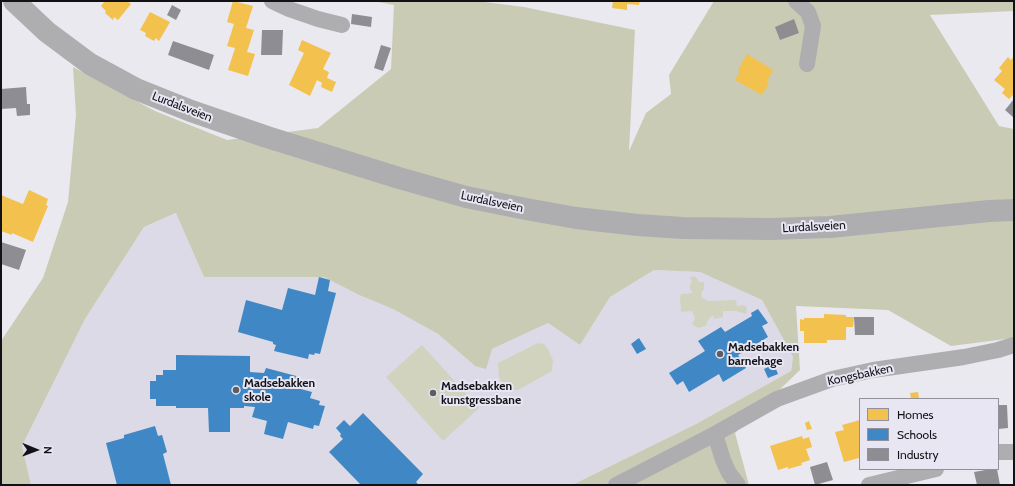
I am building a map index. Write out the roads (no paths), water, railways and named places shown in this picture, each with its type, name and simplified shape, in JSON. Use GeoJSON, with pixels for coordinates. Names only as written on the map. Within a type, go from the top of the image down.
{"type":"FeatureCollection","features":[{"type":"Feature","properties":{"kind":"main road","name":"Lurdalsveien"},"geometry":{"type":"LineString","coordinates":[[14,1],[47,32],[90,64],[136,89],[191,111],[267,137],[466,197],[576,218],[638,225],[691,228],[764,229],[830,227],[989,211],[1014,210]]}},
{"type":"Feature","properties":{"kind":"street"},"geometry":{"type":"LineString","coordinates":[[272,1],[289,9],[318,19],[342,25]]}},
{"type":"Feature","properties":{"kind":"street"},"geometry":{"type":"LineString","coordinates":[[796,1],[808,12],[813,26],[807,64]]}},
{"type":"Feature","properties":{"kind":"street","name":"Kongsbakken"},"geometry":{"type":"LineString","coordinates":[[616,485],[715,434],[778,399],[832,379],[873,370],[964,357],[1014,345]]}},
{"type":"Feature","properties":{"kind":"street"},"geometry":{"type":"LineString","coordinates":[[715,434],[723,460],[729,473],[738,485]]}},
{"type":"Feature","properties":{"kind":"street"},"geometry":{"type":"LineString","coordinates":[[999,452],[1014,452]]}},
{"type":"Feature","properties":{"kind":"street"},"geometry":{"type":"LineString","coordinates":[[868,485],[932,470]]}},
{"type":"Feature","properties":{"kind":"place","name":"Madsebakken barnehage"},"geometry":{"type":"Point","coordinates":[720,354]}},
{"type":"Feature","properties":{"kind":"place","name":"Madsebakken skole"},"geometry":{"type":"Point","coordinates":[236,390]}},
{"type":"Feature","properties":{"kind":"place","name":"Madsebakken kunstgressbane"},"geometry":{"type":"Point","coordinates":[433,393]}}]}
